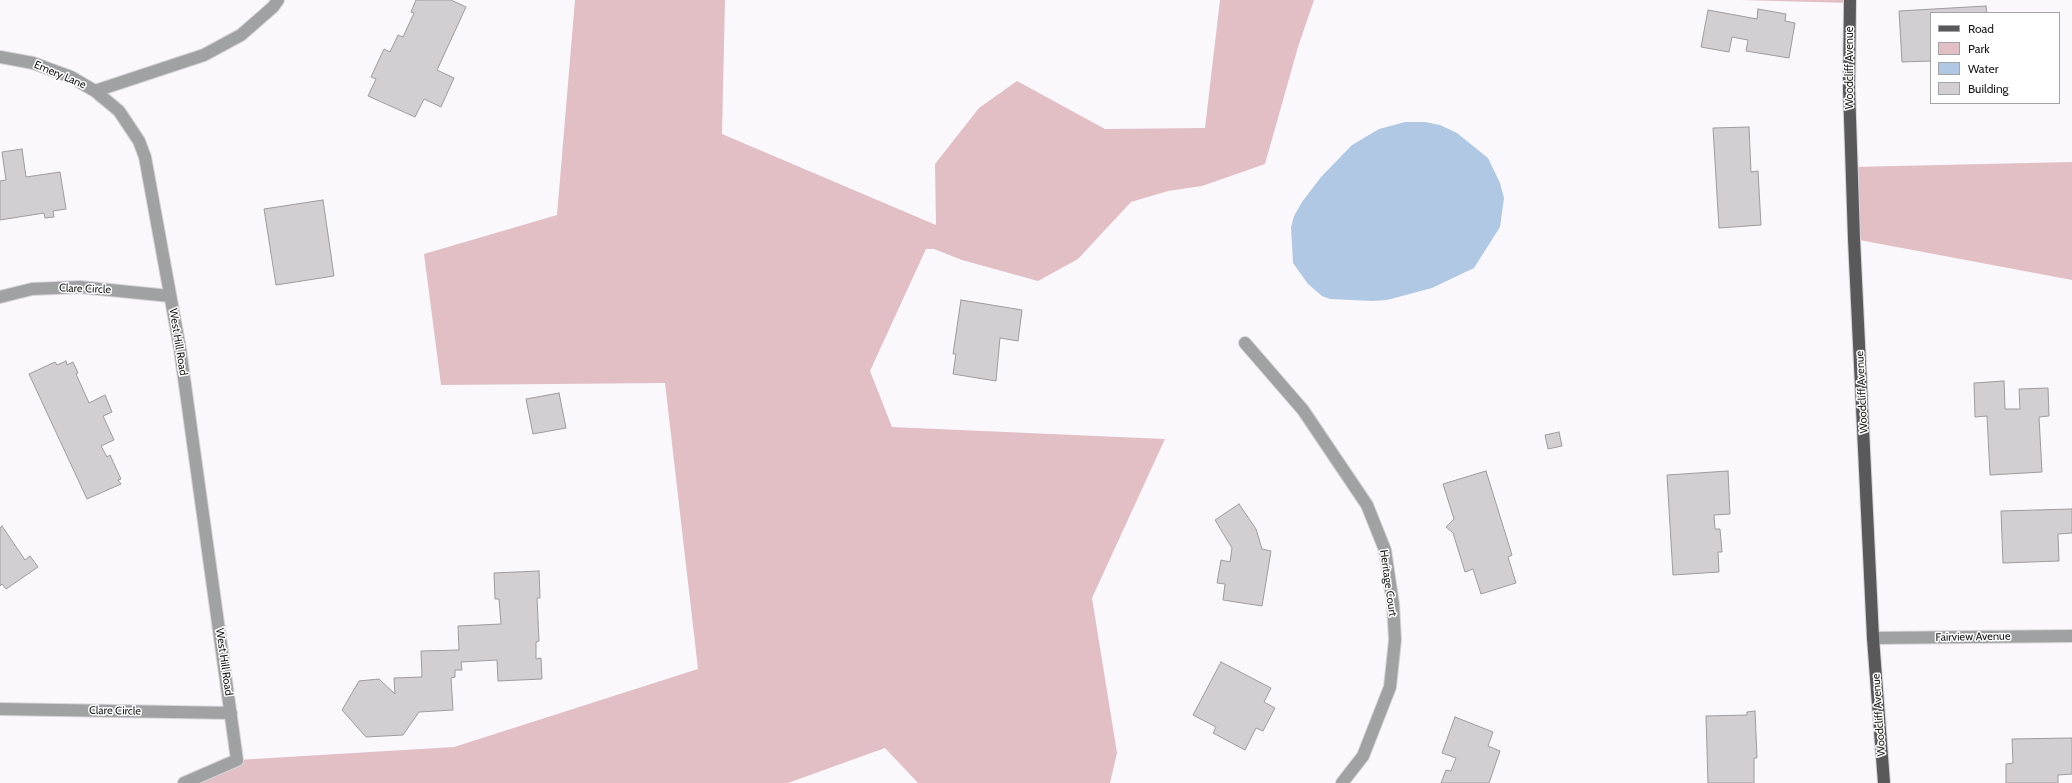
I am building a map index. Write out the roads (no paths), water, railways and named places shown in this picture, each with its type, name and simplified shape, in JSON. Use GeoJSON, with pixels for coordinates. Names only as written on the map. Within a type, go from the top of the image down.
{"type":"FeatureCollection","features":[{"type":"Feature","properties":{"kind":"main road","name":"Woodcliff Avenue"},"geometry":{"type":"LineString","coordinates":[[1850,0],[1849,88],[1854,239],[1874,638],[1884,783]]}},
{"type":"Feature","properties":{"kind":"street"},"geometry":{"type":"LineString","coordinates":[[95,91],[204,55],[241,35],[273,7],[278,0]]}},
{"type":"Feature","properties":{"kind":"street","name":"Emery Lane"},"geometry":{"type":"LineString","coordinates":[[0,57],[33,63],[72,78],[95,91]]}},
{"type":"Feature","properties":{"kind":"street","name":"West Hill Road"},"geometry":{"type":"LineString","coordinates":[[95,91],[119,111],[139,141],[146,157],[181,357],[231,713],[237,760],[184,783]]}},
{"type":"Feature","properties":{"kind":"street","name":"Clare Circle"},"geometry":{"type":"LineString","coordinates":[[0,297],[32,289],[80,286],[170,296]]}},
{"type":"Feature","properties":{"kind":"street","name":"Heritage Court"},"geometry":{"type":"LineString","coordinates":[[1245,343],[1304,410],[1367,505],[1385,550],[1393,604],[1395,640],[1390,687],[1363,756],[1342,783]]}},
{"type":"Feature","properties":{"kind":"street","name":"Fairview Avenue"},"geometry":{"type":"LineString","coordinates":[[1874,638],[2072,636]]}},
{"type":"Feature","properties":{"kind":"street","name":"Clare Circle"},"geometry":{"type":"LineString","coordinates":[[0,709],[231,713]]}},
{"type":"Feature","properties":{"kind":"water"},"geometry":{"type":"Polygon","coordinates":[[[1405,122],[1425,122],[1440,125],[1457,133],[1488,158],[1500,183],[1504,198],[1500,227],[1474,268],[1432,288],[1387,300],[1372,301],[1330,299],[1322,296],[1308,284],[1293,263],[1291,227],[1294,216],[1302,202],[1321,177],[1352,145],[1379,129],[1405,122]]]}}]}
